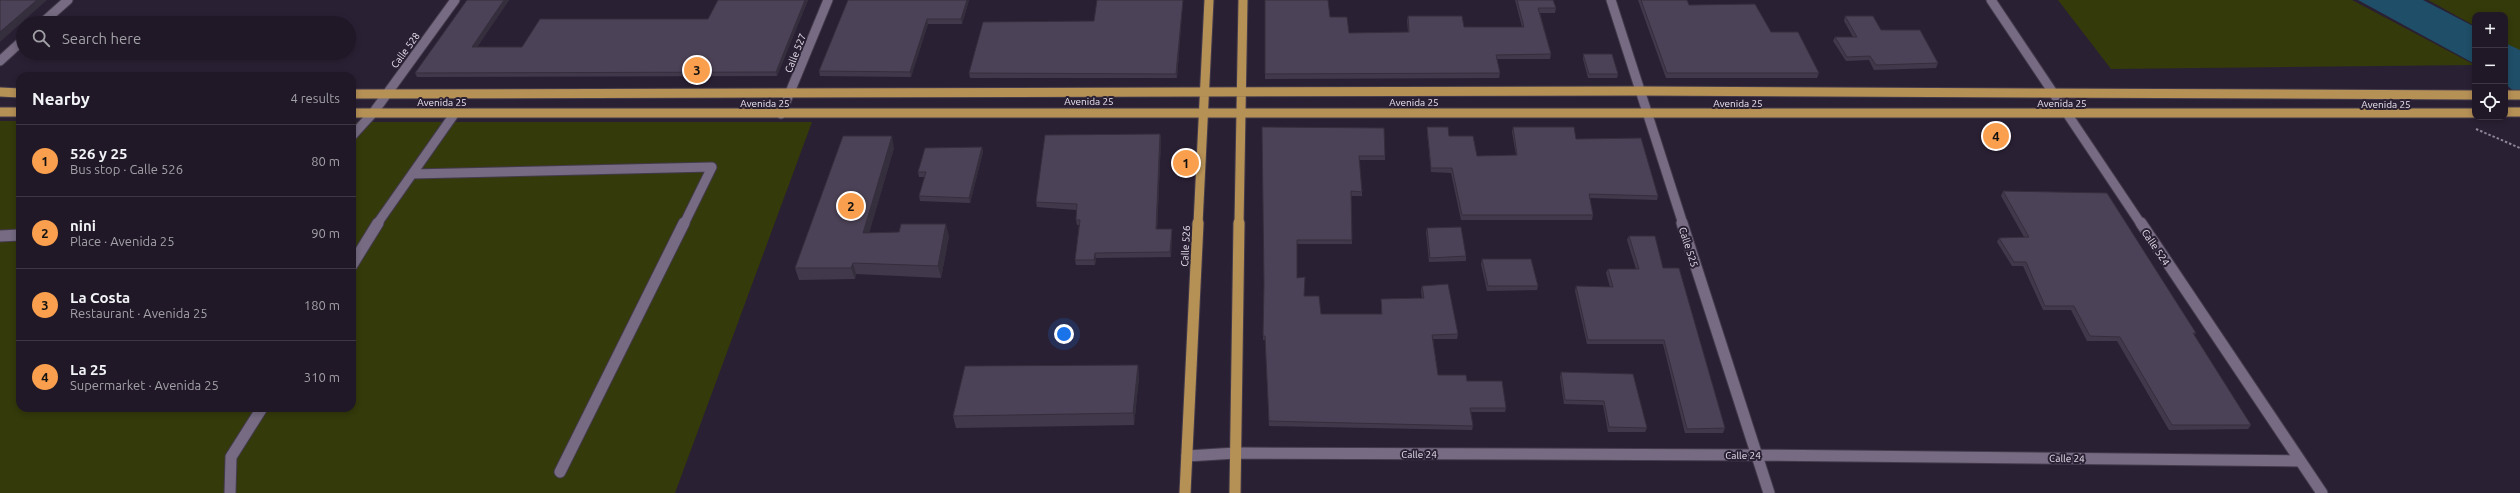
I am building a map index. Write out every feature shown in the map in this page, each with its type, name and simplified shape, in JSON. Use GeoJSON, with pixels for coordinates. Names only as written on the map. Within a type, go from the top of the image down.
{"type":"FeatureCollection","features":[{"type":"Feature","properties":{"kind":"main road","name":"Calle 526"},"geometry":{"type":"LineString","coordinates":[[1185,493],[1204,112],[1203,92],[1209,0]]}},
{"type":"Feature","properties":{"kind":"main road"},"geometry":{"type":"LineString","coordinates":[[1235,493],[1243,0]]}},
{"type":"Feature","properties":{"kind":"main road","name":"Avenida 25"},"geometry":{"type":"LineString","coordinates":[[356,94],[1639,91],[2472,95]]}},
{"type":"Feature","properties":{"kind":"main road"},"geometry":{"type":"LineString","coordinates":[[0,92],[16,92]]}},
{"type":"Feature","properties":{"kind":"main road"},"geometry":{"type":"LineString","coordinates":[[2508,95],[2520,95]]}},
{"type":"Feature","properties":{"kind":"main road"},"geometry":{"type":"LineString","coordinates":[[0,112],[16,112]]}},
{"type":"Feature","properties":{"kind":"main road","name":"Avenida 25"},"geometry":{"type":"LineString","coordinates":[[356,113],[781,114],[1204,112],[1646,114],[2472,114]]}},
{"type":"Feature","properties":{"kind":"main road"},"geometry":{"type":"LineString","coordinates":[[2508,112],[2520,112]]}},
{"type":"Feature","properties":{"kind":"street"},"geometry":{"type":"LineString","coordinates":[[50,16],[68,0]]}},
{"type":"Feature","properties":{"kind":"street","name":"Calle 528"},"geometry":{"type":"LineString","coordinates":[[356,132],[373,113],[455,0]]}},
{"type":"Feature","properties":{"kind":"street","name":"Calle 527"},"geometry":{"type":"LineString","coordinates":[[781,114],[828,0]]}},
{"type":"Feature","properties":{"kind":"street","name":"Calle 525"},"geometry":{"type":"LineString","coordinates":[[1611,0],[1646,114],[1769,493]]}},
{"type":"Feature","properties":{"kind":"street","name":"Calle 524"},"geometry":{"type":"LineString","coordinates":[[1991,0],[2322,493]]}},
{"type":"Feature","properties":{"kind":"street"},"geometry":{"type":"LineString","coordinates":[[0,61],[16,46]]}},
{"type":"Feature","properties":{"kind":"street"},"geometry":{"type":"LineString","coordinates":[[356,258],[455,113]]}},
{"type":"Feature","properties":{"kind":"street"},"geometry":{"type":"LineString","coordinates":[[412,174],[712,167],[560,472]]}},
{"type":"Feature","properties":{"kind":"street"},"geometry":{"type":"LineString","coordinates":[[0,236],[16,234]]}},
{"type":"Feature","properties":{"kind":"street"},"geometry":{"type":"LineString","coordinates":[[230,493],[231,457],[259,412]]}},
{"type":"Feature","properties":{"kind":"street","name":"Calle 24"},"geometry":{"type":"LineString","coordinates":[[1187,456],[1236,453],[1757,455],[2300,461]]}},
{"type":"Feature","properties":{"kind":"path"},"geometry":{"type":"LineString","coordinates":[[2473,128],[2520,148]]}},
{"type":"Feature","properties":{"kind":"green space"},"geometry":{"type":"Polygon","coordinates":[[[2058,0],[2352,0],[2472,63],[2472,65],[2111,69],[2058,0]]]}},
{"type":"Feature","properties":{"kind":"green space"},"geometry":{"type":"Polygon","coordinates":[[[2428,0],[2520,0],[2520,52],[2508,45],[2508,12],[2472,12],[2472,24],[2428,0]]]}},
{"type":"Feature","properties":{"kind":"green space"},"geometry":{"type":"Polygon","coordinates":[[[0,121],[16,121],[16,412],[356,412],[356,122],[812,122],[675,493],[0,493],[0,121]]]}},
{"type":"Feature","properties":{"kind":"water"},"geometry":{"type":"Polygon","coordinates":[[[2358,0],[2423,0],[2472,25],[2472,62],[2358,0]]]}},
{"type":"Feature","properties":{"kind":"water"},"geometry":{"type":"Polygon","coordinates":[[[2508,44],[2520,50],[2520,96],[2508,86],[2508,44]]]}},
{"type":"Feature","properties":{"kind":"building"},"geometry":{"type":"Polygon","coordinates":[[[0,0],[37,0],[18,16],[16,16],[16,18],[0,32],[0,0]]]}},
{"type":"Feature","properties":{"kind":"building"},"geometry":{"type":"Polygon","coordinates":[[[467,0],[504,0],[472,47],[522,47],[540,19],[708,19],[718,0],[805,0],[776,72],[415,73],[467,0]]]}},
{"type":"Feature","properties":{"kind":"building"},"geometry":{"type":"Polygon","coordinates":[[[848,0],[967,0],[961,19],[927,19],[910,72],[819,71],[848,0]]]}},
{"type":"Feature","properties":{"kind":"building"},"geometry":{"type":"Polygon","coordinates":[[[1097,0],[1183,0],[1176,74],[969,73],[983,22],[1094,21],[1097,0]]]}},
{"type":"Feature","properties":{"kind":"building"},"geometry":{"type":"Polygon","coordinates":[[[1265,0],[1328,0],[1330,17],[1347,17],[1349,33],[1409,32],[1408,16],[1462,16],[1464,27],[1524,27],[1517,0],[1553,0],[1556,8],[1538,8],[1551,54],[1496,55],[1500,73],[1265,74],[1265,0]]]}},
{"type":"Feature","properties":{"kind":"building"},"geometry":{"type":"Polygon","coordinates":[[[1641,0],[1687,0],[1689,5],[1755,4],[1771,32],[1798,32],[1819,73],[1667,73],[1641,0]]]}},
{"type":"Feature","properties":{"kind":"building"},"geometry":{"type":"Polygon","coordinates":[[[1845,16],[1873,16],[1881,30],[1920,30],[1938,63],[1876,65],[1870,56],[1847,57],[1835,37],[1857,37],[1845,16]]]}},
{"type":"Feature","properties":{"kind":"building"},"geometry":{"type":"Polygon","coordinates":[[[1583,54],[1612,54],[1618,74],[1589,74],[1583,54]]]}},
{"type":"Feature","properties":{"kind":"building"},"geometry":{"type":"Polygon","coordinates":[[[1262,127],[1384,128],[1385,156],[1359,156],[1362,192],[1351,191],[1352,240],[1297,240],[1297,278],[1305,277],[1304,296],[1319,296],[1321,314],[1382,314],[1381,299],[1424,298],[1422,286],[1448,284],[1458,334],[1432,335],[1438,375],[1466,375],[1467,381],[1502,381],[1506,408],[1470,408],[1473,426],[1269,421],[1265,336],[1263,336],[1264,284],[1262,127]]]}},
{"type":"Feature","properties":{"kind":"building"},"geometry":{"type":"Polygon","coordinates":[[[1427,127],[1448,127],[1449,136],[1473,136],[1477,156],[1517,155],[1513,127],[1574,127],[1576,139],[1641,138],[1658,196],[1589,194],[1593,215],[1462,215],[1452,168],[1431,168],[1427,127]]]}},
{"type":"Feature","properties":{"kind":"building"},"geometry":{"type":"Polygon","coordinates":[[[1160,134],[1156,229],[1172,229],[1170,252],[1095,253],[1094,260],[1075,260],[1080,220],[1076,220],[1077,204],[1036,202],[1045,135],[1160,134]]]}},
{"type":"Feature","properties":{"kind":"building"},"geometry":{"type":"Polygon","coordinates":[[[843,136],[892,136],[863,233],[899,232],[901,224],[946,224],[938,266],[853,263],[851,268],[795,268],[843,136]]]}},
{"type":"Feature","properties":{"kind":"building"},"geometry":{"type":"Polygon","coordinates":[[[982,147],[969,198],[919,196],[926,172],[918,172],[925,148],[982,147]]]}},
{"type":"Feature","properties":{"kind":"building"},"geometry":{"type":"Polygon","coordinates":[[[2003,191],[2107,193],[2196,333],[2193,333],[2251,425],[2172,425],[2120,337],[2090,336],[2074,306],[2045,306],[2026,262],[2014,262],[1999,238],[2029,237],[2003,191]]]}},
{"type":"Feature","properties":{"kind":"building"},"geometry":{"type":"Polygon","coordinates":[[[1461,227],[1466,256],[1430,258],[1427,228],[1461,227]]]}},
{"type":"Feature","properties":{"kind":"building"},"geometry":{"type":"Polygon","coordinates":[[[1629,236],[1655,236],[1663,268],[1679,268],[1725,428],[1687,429],[1664,340],[1588,340],[1576,286],[1613,287],[1608,269],[1639,269],[1629,236]]]}},
{"type":"Feature","properties":{"kind":"building"},"geometry":{"type":"Polygon","coordinates":[[[1482,259],[1531,259],[1538,286],[1488,286],[1482,259]]]}},
{"type":"Feature","properties":{"kind":"building"},"geometry":{"type":"Polygon","coordinates":[[[1138,365],[1133,413],[953,416],[965,366],[1138,365]]]}},
{"type":"Feature","properties":{"kind":"building"},"geometry":{"type":"Polygon","coordinates":[[[1561,372],[1633,374],[1647,428],[1609,427],[1604,401],[1565,400],[1561,372]]]}},
{"type":"Feature","properties":{"kind":"place","name":"La Costa"},"geometry":{"type":"Point","coordinates":[697,70]}},
{"type":"Feature","properties":{"kind":"place","name":"La 25"},"geometry":{"type":"Point","coordinates":[1996,136]}},
{"type":"Feature","properties":{"kind":"place","name":"526 y 25"},"geometry":{"type":"Point","coordinates":[1186,163]}},
{"type":"Feature","properties":{"kind":"place","name":"nini"},"geometry":{"type":"Point","coordinates":[851,206]}}]}
